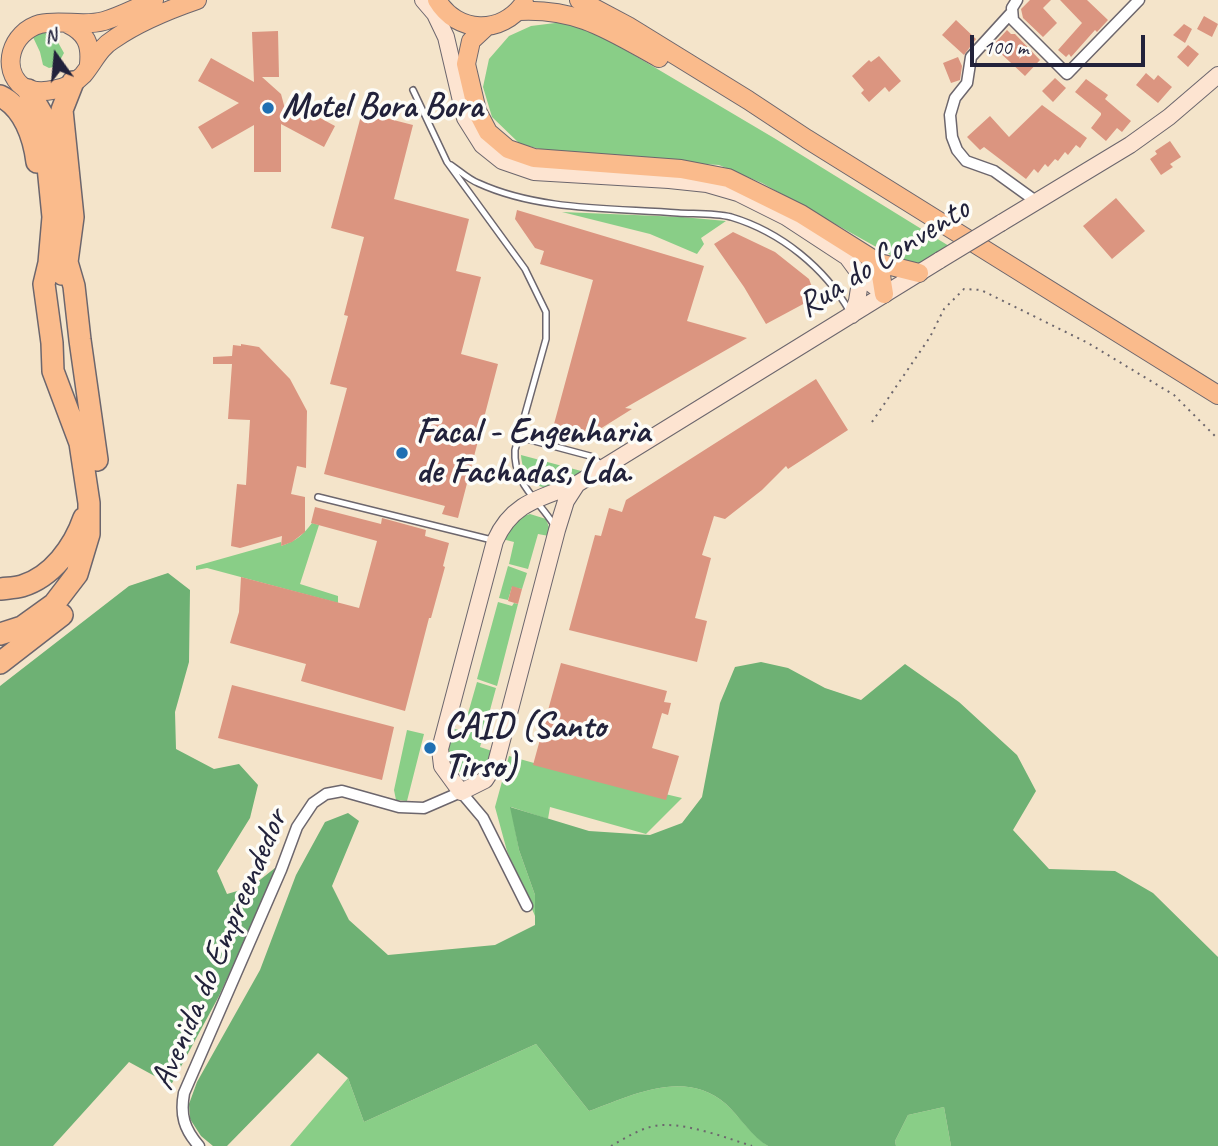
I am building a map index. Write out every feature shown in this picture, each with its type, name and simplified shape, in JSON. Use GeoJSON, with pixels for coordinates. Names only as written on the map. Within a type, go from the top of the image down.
{"type":"FeatureCollection","features":[{"type":"Feature","properties":{"kind":"highway"},"geometry":{"type":"LineString","coordinates":[[0,634],[22,627],[54,604],[77,574],[89,534],[89,503],[80,443],[63,394],[53,286],[74,217],[62,110],[73,82]]}},
{"type":"Feature","properties":{"kind":"highway"},"geometry":{"type":"LineString","coordinates":[[0,663],[67,610],[93,568],[103,522],[100,476],[92,432],[80,412],[71,376],[43,116],[29,90]]}},
{"type":"Feature","properties":{"kind":"highway"},"geometry":{"type":"LineString","coordinates":[[0,96],[6,99],[28,125],[36,151],[41,190],[53,217]]}},
{"type":"Feature","properties":{"kind":"highway"},"geometry":{"type":"LineString","coordinates":[[0,589],[22,586],[48,572],[68,549],[81,526],[89,503]]}},
{"type":"Feature","properties":{"kind":"highway"},"geometry":{"type":"LineString","coordinates":[[0,646],[33,638]]}},
{"type":"Feature","properties":{"kind":"main road"},"geometry":{"type":"LineString","coordinates":[[154,0],[104,21],[39,24],[24,31],[7,42],[5,73],[29,90],[41,91],[73,82],[83,75],[89,64],[111,40],[134,26],[197,0]]}},
{"type":"Feature","properties":{"kind":"main road"},"geometry":{"type":"LineString","coordinates":[[437,0],[461,23],[486,27],[498,24],[523,6],[593,22],[807,139]]}},
{"type":"Feature","properties":{"kind":"main road"},"geometry":{"type":"LineString","coordinates":[[579,0],[628,26],[748,100],[1218,395]]}},
{"type":"Feature","properties":{"kind":"main road"},"geometry":{"type":"LineString","coordinates":[[68,24],[79,30],[87,40],[89,64]]}},
{"type":"Feature","properties":{"kind":"main road"},"geometry":{"type":"LineString","coordinates":[[486,27],[471,41],[466,64],[477,111],[488,132],[508,149],[534,158],[681,169],[728,178],[801,214],[879,263],[919,273]]}},
{"type":"Feature","properties":{"kind":"main road"},"geometry":{"type":"LineString","coordinates":[[879,263],[884,294]]}},
{"type":"Feature","properties":{"kind":"street"},"geometry":{"type":"LineString","coordinates":[[423,0],[435,14],[446,37],[465,118],[482,145],[502,161],[534,172],[669,180],[707,184],[738,193],[786,218],[847,257],[861,276],[884,294]]}},
{"type":"Feature","properties":{"kind":"street"},"geometry":{"type":"LineString","coordinates":[[1017,0],[1012,12],[971,57],[967,83],[955,98],[950,115],[952,137],[957,150],[967,161],[994,171],[1037,202]]}},
{"type":"Feature","properties":{"kind":"street"},"geometry":{"type":"LineString","coordinates":[[1012,12],[1013,20],[1066,74],[1139,0]]}},
{"type":"Feature","properties":{"kind":"street"},"geometry":{"type":"LineString","coordinates":[[451,16],[455,33],[451,61]]}},
{"type":"Feature","properties":{"kind":"street","name":"Rua do Convento"},"geometry":{"type":"LineString","coordinates":[[495,541],[507,519],[534,501],[577,484],[604,468],[1130,145],[1169,117],[1218,75]]}},
{"type":"Feature","properties":{"kind":"street"},"geometry":{"type":"LineString","coordinates":[[852,315],[861,276]]}},
{"type":"Feature","properties":{"kind":"street"},"geometry":{"type":"LineString","coordinates":[[461,792],[485,780],[496,763],[557,530],[566,501],[577,484]]}},
{"type":"Feature","properties":{"kind":"street"},"geometry":{"type":"LineString","coordinates":[[495,541],[440,749],[442,766],[483,818],[527,906]]}},
{"type":"Feature","properties":{"kind":"street","name":"Avenida do Empreendedor"},"geometry":{"type":"LineString","coordinates":[[199,1146],[184,1126],[181,1111],[184,1093],[304,815],[313,803],[326,794],[342,791],[399,807],[414,808],[424,808],[461,792]]}},
{"type":"Feature","properties":{"kind":"lane"},"geometry":{"type":"LineString","coordinates":[[413,90],[447,162],[525,269],[546,312],[545,339],[514,462],[518,475],[534,501],[547,514],[557,530]]}},
{"type":"Feature","properties":{"kind":"lane"},"geometry":{"type":"LineString","coordinates":[[447,162],[475,182],[503,194],[538,203],[730,217],[775,238],[812,262],[829,281],[852,315]]}},
{"type":"Feature","properties":{"kind":"lane"},"geometry":{"type":"LineString","coordinates":[[519,437],[590,456],[604,468]]}},
{"type":"Feature","properties":{"kind":"lane"},"geometry":{"type":"LineString","coordinates":[[318,497],[495,541]]}},
{"type":"Feature","properties":{"kind":"path"},"geometry":{"type":"LineString","coordinates":[[872,422],[930,337],[944,309],[964,289],[981,290],[1088,342],[1174,395],[1218,439]]}},
{"type":"Feature","properties":{"kind":"path"},"geometry":{"type":"LineString","coordinates":[[611,1146],[640,1130],[666,1124],[715,1134],[752,1146]]}},
{"type":"Feature","properties":{"kind":"green space"},"geometry":{"type":"Polygon","coordinates":[[[563,22],[605,38],[949,246],[919,263],[903,262],[762,183],[719,165],[565,155],[520,144],[492,117],[483,87],[489,59],[509,36],[531,26],[563,22]]]}},
{"type":"Feature","properties":{"kind":"green space"},"geometry":{"type":"Polygon","coordinates":[[[51,30],[64,53],[57,66],[49,68],[43,65],[32,35],[51,30]]]}},
{"type":"Feature","properties":{"kind":"green space"},"geometry":{"type":"Polygon","coordinates":[[[562,212],[726,221],[701,238],[704,244],[697,254],[650,234],[562,212]]]}},
{"type":"Feature","properties":{"kind":"green space"},"geometry":{"type":"Polygon","coordinates":[[[521,455],[585,472],[553,487],[539,486],[526,474],[521,455]]]}},
{"type":"Feature","properties":{"kind":"green space"},"geometry":{"type":"Polygon","coordinates":[[[530,514],[546,519],[550,530],[549,536],[538,534],[528,569],[509,564],[514,542],[502,539],[513,523],[530,514]]]}},
{"type":"Feature","properties":{"kind":"green space"},"geometry":{"type":"Polygon","coordinates":[[[312,523],[319,525],[300,584],[338,596],[338,603],[207,568],[196,570],[196,566],[281,542],[281,546],[286,544],[299,537],[312,523]]]}},
{"type":"Feature","properties":{"kind":"green space"},"geometry":{"type":"Polygon","coordinates":[[[508,566],[527,573],[522,589],[512,587],[508,600],[499,598],[508,566]]]}},
{"type":"Feature","properties":{"kind":"green space"},"geometry":{"type":"Polygon","coordinates":[[[168,573],[190,590],[189,662],[175,712],[176,749],[214,769],[239,764],[258,785],[250,818],[217,871],[227,894],[251,887],[280,864],[219,996],[171,1085],[129,1062],[53,1146],[0,1146],[0,686],[129,586],[168,573]]]}},
{"type":"Feature","properties":{"kind":"green space"},"geometry":{"type":"Polygon","coordinates":[[[498,602],[512,606],[514,603],[518,604],[497,686],[477,679],[498,602]]]}},
{"type":"Feature","properties":{"kind":"green space"},"geometry":{"type":"Polygon","coordinates":[[[761,662],[788,668],[825,688],[861,700],[905,664],[959,702],[1017,755],[1036,791],[1013,830],[1049,869],[1115,871],[1153,893],[1218,957],[1218,1146],[951,1146],[944,1107],[908,1115],[895,1141],[896,1146],[768,1146],[726,1104],[710,1093],[693,1088],[659,1088],[589,1111],[536,1044],[364,1122],[348,1078],[318,1053],[227,1146],[213,1146],[201,1136],[190,1119],[189,1104],[197,1082],[260,970],[296,875],[325,822],[348,813],[359,821],[332,886],[349,920],[388,955],[495,945],[535,925],[535,895],[519,850],[510,807],[589,831],[650,835],[682,823],[702,797],[720,703],[735,667],[761,662]]]}},
{"type":"Feature","properties":{"kind":"green space"},"geometry":{"type":"Polygon","coordinates":[[[477,682],[496,688],[480,747],[492,751],[486,768],[466,774],[453,768],[447,751],[451,728],[463,731],[477,682]]]}},
{"type":"Feature","properties":{"kind":"green space"},"geometry":{"type":"Polygon","coordinates":[[[407,730],[424,734],[407,801],[396,800],[394,790],[407,730]]]}},
{"type":"Feature","properties":{"kind":"green space"},"geometry":{"type":"Polygon","coordinates":[[[509,756],[682,798],[646,834],[550,807],[548,819],[511,807],[519,850],[535,895],[535,916],[507,851],[495,807],[509,756]]]}},
{"type":"Feature","properties":{"kind":"green space"},"geometry":{"type":"Polygon","coordinates":[[[536,1044],[589,1111],[659,1088],[693,1088],[710,1093],[726,1104],[768,1146],[290,1146],[348,1078],[364,1122],[536,1044]]]}},
{"type":"Feature","properties":{"kind":"green space"},"geometry":{"type":"Polygon","coordinates":[[[944,1107],[951,1146],[896,1146],[895,1141],[908,1115],[944,1107]]]}},
{"type":"Feature","properties":{"kind":"building"},"geometry":{"type":"Polygon","coordinates":[[[1030,0],[1051,0],[1043,8],[1057,23],[1043,37],[1023,18],[1021,9],[1030,0]]]}},
{"type":"Feature","properties":{"kind":"building"},"geometry":{"type":"Polygon","coordinates":[[[1060,0],[1087,0],[1108,20],[1097,32],[1095,30],[1071,57],[1069,54],[1066,57],[1058,50],[1082,23],[1060,0]]]}},
{"type":"Feature","properties":{"kind":"building"},"geometry":{"type":"Polygon","coordinates":[[[1204,16],[1218,24],[1212,37],[1197,29],[1204,16]]]}},
{"type":"Feature","properties":{"kind":"building"},"geometry":{"type":"Polygon","coordinates":[[[956,20],[976,39],[964,55],[942,35],[956,20]]]}},
{"type":"Feature","properties":{"kind":"building"},"geometry":{"type":"Polygon","coordinates":[[[1184,24],[1192,29],[1185,43],[1173,35],[1184,24]]]}},
{"type":"Feature","properties":{"kind":"building"},"geometry":{"type":"Polygon","coordinates":[[[1007,30],[1015,34],[1040,60],[1025,76],[996,49],[999,46],[995,43],[1007,30]]]}},
{"type":"Feature","properties":{"kind":"building"},"geometry":{"type":"Polygon","coordinates":[[[278,31],[279,77],[262,77],[281,94],[288,120],[296,105],[335,126],[324,147],[281,124],[281,172],[254,172],[254,125],[212,149],[198,127],[239,103],[198,81],[211,58],[254,82],[252,32],[278,31]]]}},
{"type":"Feature","properties":{"kind":"building"},"geometry":{"type":"Polygon","coordinates":[[[1188,45],[1199,54],[1188,67],[1177,57],[1188,45]]]}},
{"type":"Feature","properties":{"kind":"building"},"geometry":{"type":"Polygon","coordinates":[[[879,56],[901,81],[889,92],[885,87],[869,102],[861,93],[864,90],[852,76],[869,60],[871,62],[879,56]]]}},
{"type":"Feature","properties":{"kind":"building"},"geometry":{"type":"Polygon","coordinates":[[[958,57],[962,66],[960,80],[951,83],[943,63],[958,57]]]}},
{"type":"Feature","properties":{"kind":"building"},"geometry":{"type":"Polygon","coordinates":[[[1146,73],[1154,80],[1158,75],[1172,87],[1158,103],[1136,85],[1146,73]]]}},
{"type":"Feature","properties":{"kind":"building"},"geometry":{"type":"Polygon","coordinates":[[[1055,78],[1066,88],[1053,102],[1042,91],[1055,78]]]}},
{"type":"Feature","properties":{"kind":"building"},"geometry":{"type":"Polygon","coordinates":[[[1086,79],[1108,95],[1105,99],[1131,121],[1122,132],[1117,128],[1106,141],[1091,128],[1101,113],[1075,92],[1086,79]]]}},
{"type":"Feature","properties":{"kind":"building"},"geometry":{"type":"Polygon","coordinates":[[[1042,105],[1087,138],[1080,148],[1076,145],[1068,155],[1065,152],[1058,161],[1055,159],[1048,167],[1045,164],[1038,173],[1034,169],[1026,179],[984,147],[980,150],[967,137],[990,116],[1009,137],[1042,105]]]}},
{"type":"Feature","properties":{"kind":"building"},"geometry":{"type":"Polygon","coordinates":[[[362,112],[413,125],[394,199],[469,219],[456,271],[481,277],[461,354],[498,364],[458,518],[442,514],[445,506],[324,474],[347,388],[330,384],[348,316],[344,315],[364,237],[331,228],[362,112]]]}},
{"type":"Feature","properties":{"kind":"building"},"geometry":{"type":"Polygon","coordinates":[[[1170,141],[1181,157],[1170,164],[1173,167],[1161,175],[1150,159],[1157,154],[1155,151],[1170,141]]]}},
{"type":"Feature","properties":{"kind":"building"},"geometry":{"type":"Polygon","coordinates":[[[1116,198],[1145,231],[1112,259],[1083,226],[1116,198]]]}},
{"type":"Feature","properties":{"kind":"building"},"geometry":{"type":"Polygon","coordinates":[[[517,210],[704,266],[687,321],[747,338],[625,408],[632,409],[592,434],[554,424],[593,280],[540,264],[544,251],[535,248],[515,219],[517,210]]]}},
{"type":"Feature","properties":{"kind":"building"},"geometry":{"type":"Polygon","coordinates":[[[733,232],[775,252],[809,279],[812,287],[807,302],[766,324],[714,244],[733,232]]]}},
{"type":"Feature","properties":{"kind":"building"},"geometry":{"type":"Polygon","coordinates":[[[233,345],[259,347],[290,379],[307,411],[306,468],[297,466],[291,494],[305,497],[305,532],[281,546],[282,536],[240,548],[231,546],[237,484],[246,485],[250,420],[228,419],[232,364],[213,364],[213,357],[232,356],[233,345]]]}},
{"type":"Feature","properties":{"kind":"building"},"geometry":{"type":"Polygon","coordinates":[[[816,379],[848,430],[788,469],[786,466],[762,490],[725,519],[714,516],[702,555],[711,558],[695,618],[707,621],[697,662],[569,630],[595,535],[601,536],[609,508],[622,512],[626,500],[816,379]]]}},
{"type":"Feature","properties":{"kind":"building"},"geometry":{"type":"Polygon","coordinates":[[[315,507],[381,524],[382,518],[426,530],[425,536],[449,543],[443,566],[445,567],[405,711],[301,681],[306,664],[230,643],[239,612],[241,577],[359,608],[377,541],[311,523],[315,507]]]}},
{"type":"Feature","properties":{"kind":"building"},"geometry":{"type":"Polygon","coordinates":[[[512,586],[522,589],[518,604],[508,601],[512,586]]]}},
{"type":"Feature","properties":{"kind":"building"},"geometry":{"type":"Polygon","coordinates":[[[561,663],[667,691],[664,702],[671,703],[668,715],[662,713],[652,748],[679,756],[666,800],[533,765],[561,663]]]}},
{"type":"Feature","properties":{"kind":"building"},"geometry":{"type":"Polygon","coordinates":[[[232,685],[394,727],[382,780],[218,738],[232,685]]]}},
{"type":"Feature","properties":{"kind":"place","name":"Motel Bora Bora"},"geometry":{"type":"Point","coordinates":[268,108]}},
{"type":"Feature","properties":{"kind":"place","name":"Facal - Engenharia de Fachadas, Lda."},"geometry":{"type":"Point","coordinates":[402,453]}},
{"type":"Feature","properties":{"kind":"place","name":"CAID (Santo Tirso)"},"geometry":{"type":"Point","coordinates":[430,748]}}]}
